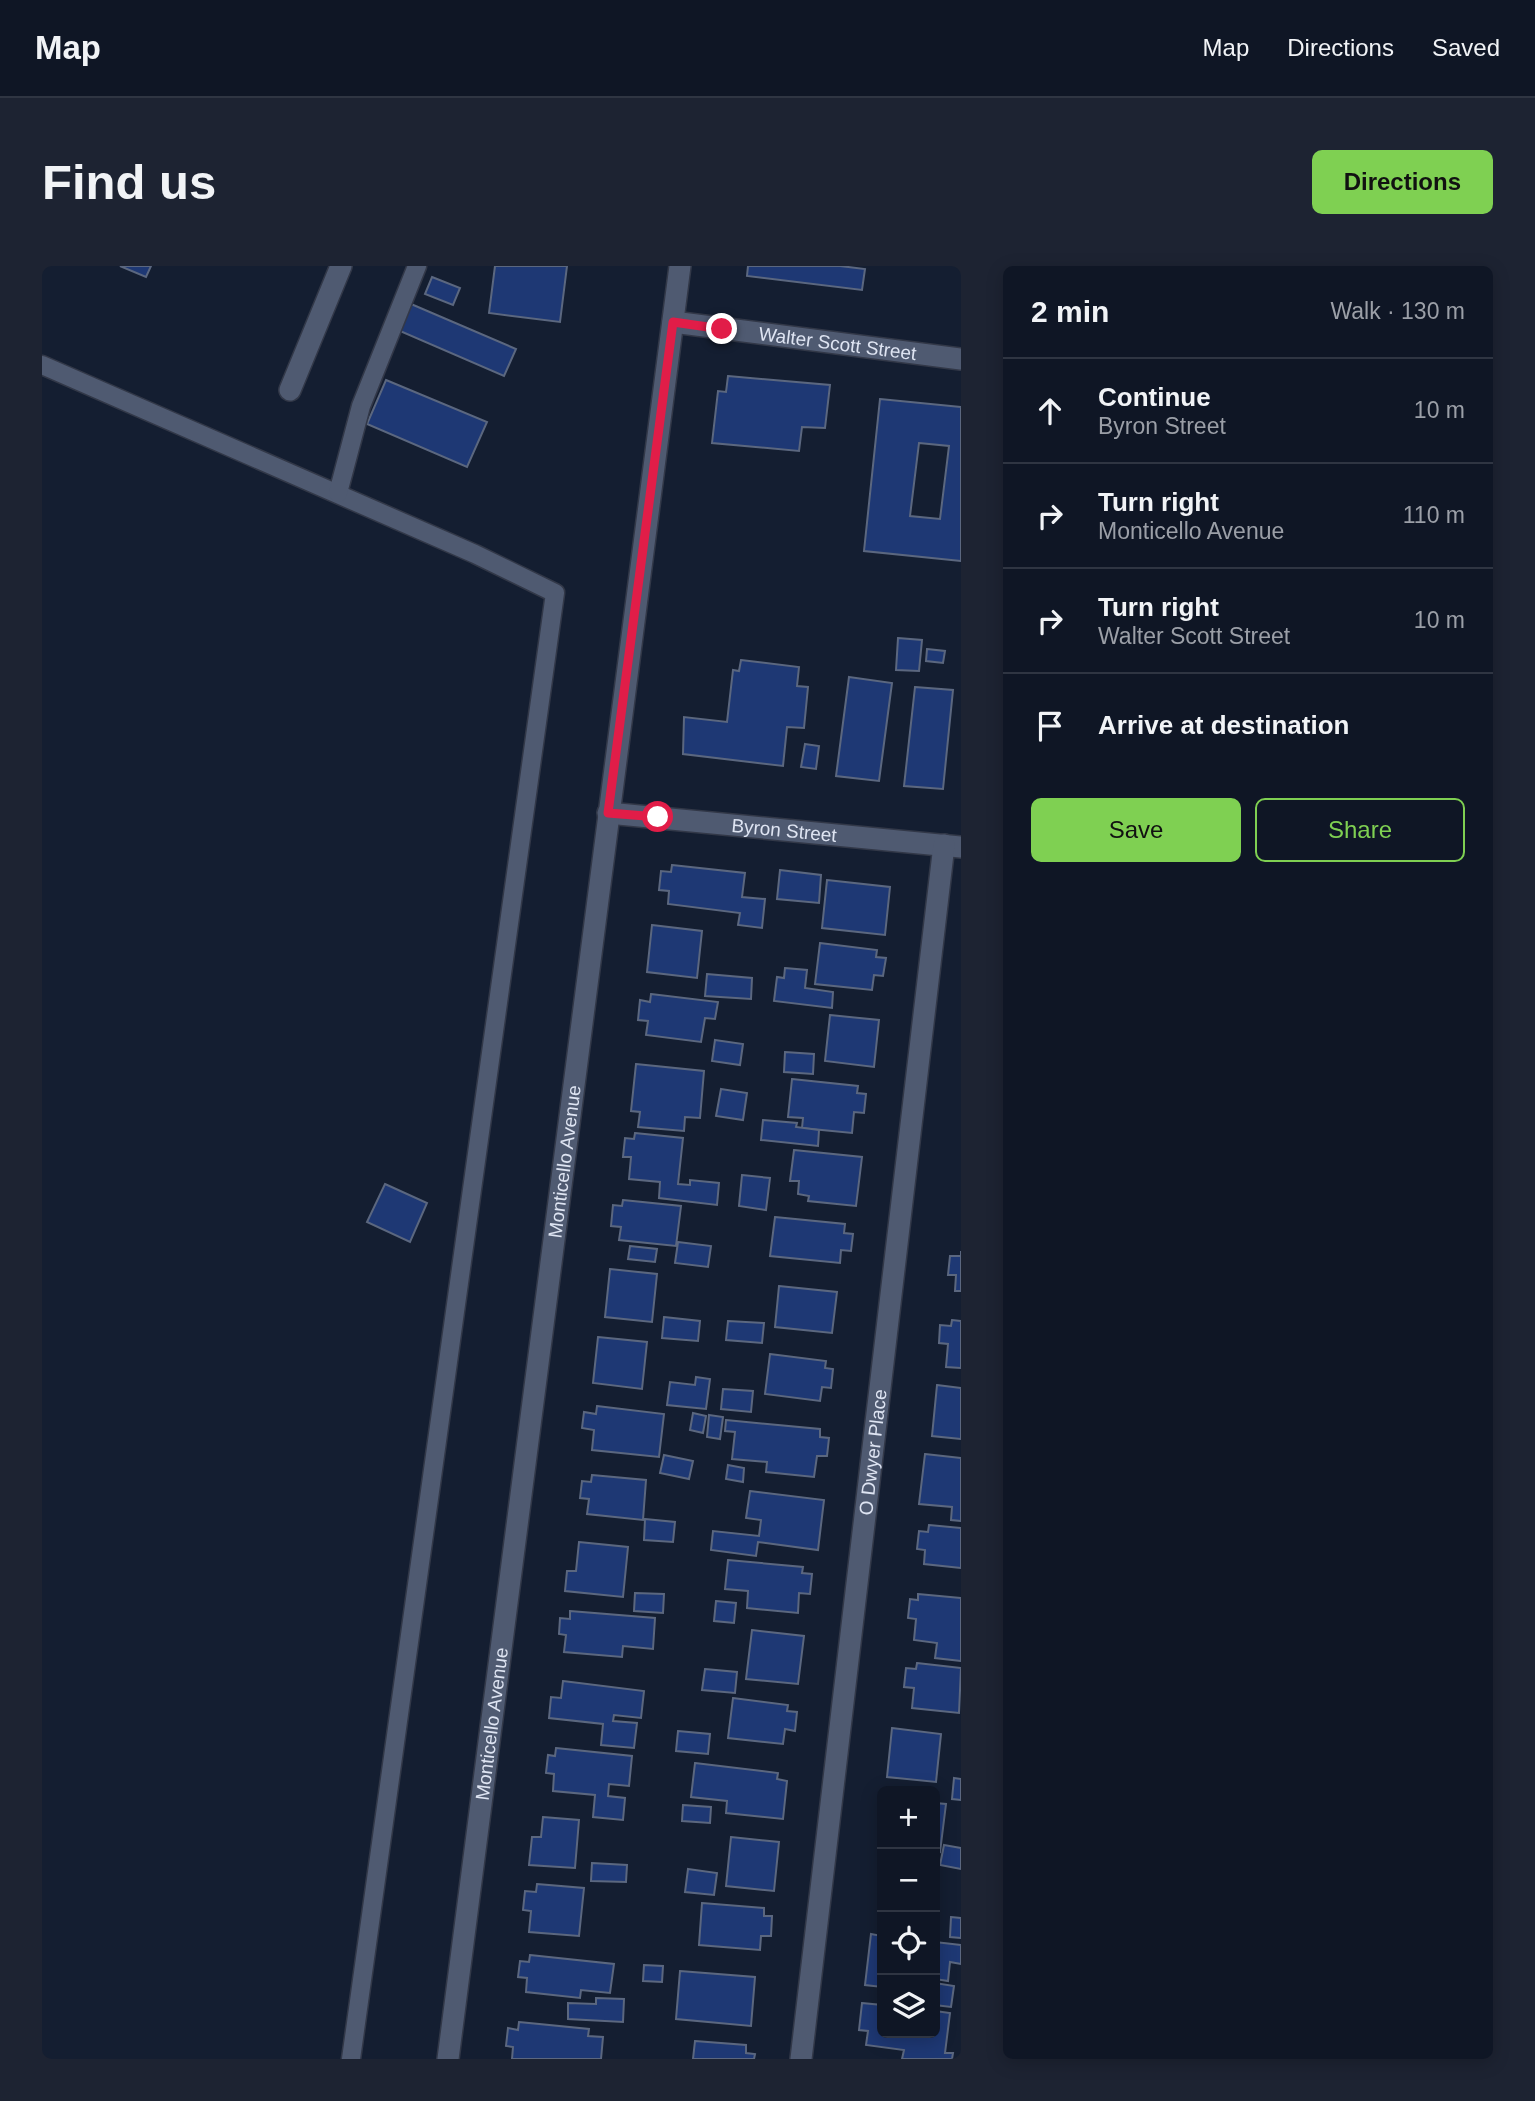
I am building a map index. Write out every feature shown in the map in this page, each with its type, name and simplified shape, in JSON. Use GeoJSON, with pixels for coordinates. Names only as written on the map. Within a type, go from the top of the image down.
{"type":"FeatureCollection","features":[{"type":"Feature","properties":{"kind":"street"},"geometry":{"type":"LineString","coordinates":[[290,390],[341,266]]}},
{"type":"Feature","properties":{"kind":"street","name":"Monticello Avenue"},"geometry":{"type":"LineString","coordinates":[[447,2059],[680,266]]}},
{"type":"Feature","properties":{"kind":"street","name":"Walter Scott Street"},"geometry":{"type":"LineString","coordinates":[[673,322],[961,359]]}},
{"type":"Feature","properties":{"kind":"street","name":"Byron Street"},"geometry":{"type":"LineString","coordinates":[[608,813],[952,846]]}},
{"type":"Feature","properties":{"kind":"street","name":"O Dwyer Place"},"geometry":{"type":"LineString","coordinates":[[801,2059],[952,846]]}},
{"type":"Feature","properties":{"kind":"lane"},"geometry":{"type":"LineString","coordinates":[[338,493],[361,406],[417,266]]}},
{"type":"Feature","properties":{"kind":"lane"},"geometry":{"type":"LineString","coordinates":[[42,365],[338,493],[555,593],[351,2059]]}},
{"type":"Feature","properties":{"kind":"building"},"geometry":{"type":"Polygon","coordinates":[[[120,266],[151,266],[146,277],[120,266]]]}},
{"type":"Feature","properties":{"kind":"building"},"geometry":{"type":"Polygon","coordinates":[[[495,266],[567,266],[560,322],[489,313],[495,266]]]}},
{"type":"Feature","properties":{"kind":"building"},"geometry":{"type":"Polygon","coordinates":[[[748,266],[840,266],[865,269],[862,290],[747,276],[748,266]]]}},
{"type":"Feature","properties":{"kind":"building"},"geometry":{"type":"Polygon","coordinates":[[[432,277],[460,288],[453,305],[425,294],[432,277]]]}},
{"type":"Feature","properties":{"kind":"building"},"geometry":{"type":"Polygon","coordinates":[[[411,304],[516,349],[504,376],[400,331],[411,304]]]}},
{"type":"Feature","properties":{"kind":"building"},"geometry":{"type":"Polygon","coordinates":[[[728,376],[830,385],[825,428],[802,427],[799,451],[712,443],[718,391],[726,392],[728,376]]]}},
{"type":"Feature","properties":{"kind":"building"},"geometry":{"type":"Polygon","coordinates":[[[386,380],[487,422],[467,467],[367,424],[386,380]]]}},
{"type":"Feature","properties":{"kind":"building"},"geometry":{"type":"Polygon","coordinates":[[[880,399],[961,407],[961,561],[864,551],[880,399]],[[919,443],[910,516],[940,519],[949,446],[919,443]]]}},
{"type":"Feature","properties":{"kind":"building"},"geometry":{"type":"Polygon","coordinates":[[[898,638],[922,640],[919,671],[896,670],[898,638]]]}},
{"type":"Feature","properties":{"kind":"building"},"geometry":{"type":"Polygon","coordinates":[[[927,649],[945,651],[943,663],[926,661],[927,649]]]}},
{"type":"Feature","properties":{"kind":"building"},"geometry":{"type":"Polygon","coordinates":[[[741,660],[799,667],[797,686],[808,687],[804,728],[787,727],[783,766],[683,754],[684,717],[727,722],[733,670],[739,671],[741,660]]]}},
{"type":"Feature","properties":{"kind":"building"},"geometry":{"type":"Polygon","coordinates":[[[849,677],[892,683],[879,781],[836,776],[849,677]]]}},
{"type":"Feature","properties":{"kind":"building"},"geometry":{"type":"Polygon","coordinates":[[[915,687],[953,690],[943,789],[904,786],[915,687]]]}},
{"type":"Feature","properties":{"kind":"building"},"geometry":{"type":"Polygon","coordinates":[[[805,744],[819,746],[816,769],[801,767],[805,744]]]}},
{"type":"Feature","properties":{"kind":"building"},"geometry":{"type":"Polygon","coordinates":[[[672,865],[745,873],[742,897],[765,899],[762,928],[738,925],[740,913],[668,904],[669,891],[659,890],[661,871],[671,872],[672,865]]]}},
{"type":"Feature","properties":{"kind":"building"},"geometry":{"type":"Polygon","coordinates":[[[780,870],[821,875],[819,903],[777,899],[780,870]]]}},
{"type":"Feature","properties":{"kind":"building"},"geometry":{"type":"Polygon","coordinates":[[[827,880],[890,887],[885,935],[822,928],[827,880]]]}},
{"type":"Feature","properties":{"kind":"building"},"geometry":{"type":"Polygon","coordinates":[[[652,925],[702,931],[697,978],[647,972],[652,925]]]}},
{"type":"Feature","properties":{"kind":"building"},"geometry":{"type":"Polygon","coordinates":[[[820,943],[877,950],[876,957],[886,958],[883,976],[874,975],[872,990],[815,984],[820,943]]]}},
{"type":"Feature","properties":{"kind":"building"},"geometry":{"type":"Polygon","coordinates":[[[785,968],[807,970],[805,988],[833,992],[832,1008],[774,1001],[777,977],[784,978],[785,968]]]}},
{"type":"Feature","properties":{"kind":"building"},"geometry":{"type":"Polygon","coordinates":[[[707,974],[752,978],[751,999],[705,996],[707,974]]]}},
{"type":"Feature","properties":{"kind":"building"},"geometry":{"type":"Polygon","coordinates":[[[651,994],[718,1002],[715,1019],[705,1018],[701,1042],[646,1035],[648,1021],[638,1020],[640,1000],[650,1002],[651,994]]]}},
{"type":"Feature","properties":{"kind":"building"},"geometry":{"type":"Polygon","coordinates":[[[830,1015],[879,1020],[874,1067],[825,1061],[830,1015]]]}},
{"type":"Feature","properties":{"kind":"building"},"geometry":{"type":"Polygon","coordinates":[[[715,1040],[743,1044],[740,1065],[712,1061],[715,1040]]]}},
{"type":"Feature","properties":{"kind":"building"},"geometry":{"type":"Polygon","coordinates":[[[785,1052],[814,1054],[813,1074],[784,1072],[785,1052]]]}},
{"type":"Feature","properties":{"kind":"building"},"geometry":{"type":"Polygon","coordinates":[[[636,1064],[704,1071],[700,1118],[685,1117],[684,1131],[638,1127],[640,1112],[631,1111],[636,1064]]]}},
{"type":"Feature","properties":{"kind":"building"},"geometry":{"type":"Polygon","coordinates":[[[792,1079],[858,1086],[857,1093],[866,1094],[864,1113],[854,1112],[852,1133],[802,1128],[803,1118],[788,1117],[792,1079]]]}},
{"type":"Feature","properties":{"kind":"building"},"geometry":{"type":"Polygon","coordinates":[[[721,1089],[747,1093],[743,1120],[716,1116],[721,1089]]]}},
{"type":"Feature","properties":{"kind":"building"},"geometry":{"type":"Polygon","coordinates":[[[763,1120],[797,1123],[796,1127],[819,1130],[818,1146],[761,1140],[763,1120]]]}},
{"type":"Feature","properties":{"kind":"building"},"geometry":{"type":"Polygon","coordinates":[[[635,1133],[683,1138],[678,1184],[690,1185],[690,1180],[719,1183],[717,1205],[659,1198],[660,1182],[629,1179],[631,1157],[623,1157],[625,1138],[634,1139],[635,1133]]]}},
{"type":"Feature","properties":{"kind":"building"},"geometry":{"type":"Polygon","coordinates":[[[794,1150],[862,1157],[856,1206],[808,1201],[809,1196],[798,1194],[799,1181],[790,1181],[794,1150]]]}},
{"type":"Feature","properties":{"kind":"building"},"geometry":{"type":"Polygon","coordinates":[[[742,1175],[770,1178],[766,1210],[739,1206],[742,1175]]]}},
{"type":"Feature","properties":{"kind":"building"},"geometry":{"type":"Polygon","coordinates":[[[385,1184],[427,1203],[410,1242],[367,1222],[385,1184]]]}},
{"type":"Feature","properties":{"kind":"building"},"geometry":{"type":"Polygon","coordinates":[[[623,1200],[681,1206],[676,1246],[619,1240],[621,1227],[611,1226],[613,1205],[622,1206],[623,1200]]]}},
{"type":"Feature","properties":{"kind":"building"},"geometry":{"type":"Polygon","coordinates":[[[775,1217],[845,1224],[844,1233],[853,1234],[851,1251],[841,1250],[840,1263],[770,1256],[775,1217]]]}},
{"type":"Feature","properties":{"kind":"building"},"geometry":{"type":"Polygon","coordinates":[[[678,1242],[711,1246],[708,1267],[675,1263],[678,1242]]]}},
{"type":"Feature","properties":{"kind":"building"},"geometry":{"type":"Polygon","coordinates":[[[630,1246],[657,1249],[655,1262],[628,1259],[630,1246]]]}},
{"type":"Feature","properties":{"kind":"building"},"geometry":{"type":"Polygon","coordinates":[[[950,1256],[961,1256],[961,1291],[955,1291],[956,1275],[948,1275],[950,1256]]]}},
{"type":"Feature","properties":{"kind":"building"},"geometry":{"type":"Polygon","coordinates":[[[610,1269],[657,1274],[652,1322],[605,1317],[610,1269]]]}},
{"type":"Feature","properties":{"kind":"building"},"geometry":{"type":"Polygon","coordinates":[[[779,1286],[837,1292],[832,1333],[775,1327],[779,1286]]]}},
{"type":"Feature","properties":{"kind":"building"},"geometry":{"type":"Polygon","coordinates":[[[664,1317],[700,1321],[698,1341],[662,1338],[664,1317]]]}},
{"type":"Feature","properties":{"kind":"building"},"geometry":{"type":"Polygon","coordinates":[[[952,1320],[961,1321],[961,1368],[946,1367],[948,1344],[939,1343],[940,1325],[951,1326],[952,1320]]]}},
{"type":"Feature","properties":{"kind":"building"},"geometry":{"type":"Polygon","coordinates":[[[728,1321],[764,1323],[762,1343],[726,1340],[728,1321]]]}},
{"type":"Feature","properties":{"kind":"building"},"geometry":{"type":"Polygon","coordinates":[[[598,1337],[647,1342],[642,1389],[593,1383],[598,1337]]]}},
{"type":"Feature","properties":{"kind":"building"},"geometry":{"type":"Polygon","coordinates":[[[770,1354],[826,1361],[825,1368],[833,1369],[831,1388],[822,1387],[820,1401],[765,1394],[770,1354]]]}},
{"type":"Feature","properties":{"kind":"building"},"geometry":{"type":"Polygon","coordinates":[[[696,1377],[710,1379],[706,1409],[667,1405],[670,1382],[695,1385],[696,1377]]]}},
{"type":"Feature","properties":{"kind":"building"},"geometry":{"type":"Polygon","coordinates":[[[937,1385],[961,1388],[961,1439],[932,1436],[937,1385]]]}},
{"type":"Feature","properties":{"kind":"building"},"geometry":{"type":"Polygon","coordinates":[[[723,1389],[753,1391],[751,1412],[721,1409],[723,1389]]]}},
{"type":"Feature","properties":{"kind":"building"},"geometry":{"type":"Polygon","coordinates":[[[597,1406],[664,1414],[659,1457],[592,1450],[594,1430],[582,1428],[584,1412],[596,1414],[597,1406]]]}},
{"type":"Feature","properties":{"kind":"building"},"geometry":{"type":"Polygon","coordinates":[[[693,1413],[706,1416],[703,1433],[690,1430],[693,1413]]]}},
{"type":"Feature","properties":{"kind":"building"},"geometry":{"type":"Polygon","coordinates":[[[709,1415],[723,1417],[720,1439],[707,1437],[709,1415]]]}},
{"type":"Feature","properties":{"kind":"building"},"geometry":{"type":"Polygon","coordinates":[[[726,1420],[820,1429],[820,1437],[829,1438],[827,1456],[817,1456],[814,1477],[766,1472],[767,1462],[732,1459],[735,1432],[725,1431],[726,1420]]]}},
{"type":"Feature","properties":{"kind":"building"},"geometry":{"type":"Polygon","coordinates":[[[925,1454],[961,1458],[961,1521],[951,1520],[952,1507],[919,1504],[925,1454]]]}},
{"type":"Feature","properties":{"kind":"building"},"geometry":{"type":"Polygon","coordinates":[[[664,1455],[693,1461],[689,1479],[660,1473],[664,1455]]]}},
{"type":"Feature","properties":{"kind":"building"},"geometry":{"type":"Polygon","coordinates":[[[728,1465],[744,1468],[743,1482],[726,1479],[728,1465]]]}},
{"type":"Feature","properties":{"kind":"building"},"geometry":{"type":"Polygon","coordinates":[[[592,1475],[646,1480],[643,1520],[587,1514],[589,1499],[580,1498],[582,1481],[591,1482],[592,1475]]]}},
{"type":"Feature","properties":{"kind":"building"},"geometry":{"type":"Polygon","coordinates":[[[750,1491],[824,1500],[818,1550],[758,1542],[756,1556],[711,1550],[713,1531],[759,1536],[761,1520],[746,1518],[750,1491]]]}},
{"type":"Feature","properties":{"kind":"building"},"geometry":{"type":"Polygon","coordinates":[[[645,1519],[675,1522],[673,1542],[644,1540],[645,1519]]]}},
{"type":"Feature","properties":{"kind":"building"},"geometry":{"type":"Polygon","coordinates":[[[929,1525],[961,1528],[961,1568],[924,1564],[925,1550],[917,1549],[919,1531],[928,1532],[929,1525]]]}},
{"type":"Feature","properties":{"kind":"building"},"geometry":{"type":"Polygon","coordinates":[[[579,1542],[628,1547],[623,1597],[565,1591],[567,1571],[576,1571],[579,1542]]]}},
{"type":"Feature","properties":{"kind":"building"},"geometry":{"type":"Polygon","coordinates":[[[728,1560],[803,1567],[802,1573],[812,1574],[810,1594],[799,1593],[798,1613],[747,1608],[748,1591],[725,1589],[728,1560]]]}},
{"type":"Feature","properties":{"kind":"building"},"geometry":{"type":"Polygon","coordinates":[[[635,1593],[664,1594],[663,1613],[634,1611],[635,1593]]]}},
{"type":"Feature","properties":{"kind":"building"},"geometry":{"type":"Polygon","coordinates":[[[918,1594],[961,1598],[961,1661],[935,1658],[937,1643],[914,1640],[916,1619],[908,1618],[910,1599],[918,1600],[918,1594]]]}},
{"type":"Feature","properties":{"kind":"building"},"geometry":{"type":"Polygon","coordinates":[[[716,1601],[736,1603],[734,1623],[714,1621],[716,1601]]]}},
{"type":"Feature","properties":{"kind":"building"},"geometry":{"type":"Polygon","coordinates":[[[570,1611],[655,1618],[653,1649],[623,1646],[622,1657],[564,1652],[566,1635],[559,1634],[560,1618],[570,1619],[570,1611]]]}},
{"type":"Feature","properties":{"kind":"building"},"geometry":{"type":"Polygon","coordinates":[[[752,1630],[804,1636],[798,1684],[746,1679],[752,1630]]]}},
{"type":"Feature","properties":{"kind":"building"},"geometry":{"type":"Polygon","coordinates":[[[917,1663],[961,1668],[959,1713],[912,1708],[914,1688],[904,1687],[906,1668],[916,1669],[917,1663]]]}},
{"type":"Feature","properties":{"kind":"building"},"geometry":{"type":"Polygon","coordinates":[[[705,1669],[737,1672],[735,1693],[702,1690],[705,1669]]]}},
{"type":"Feature","properties":{"kind":"building"},"geometry":{"type":"Polygon","coordinates":[[[563,1681],[644,1691],[641,1718],[614,1715],[613,1721],[637,1723],[634,1748],[601,1745],[603,1724],[549,1718],[551,1697],[561,1698],[563,1681]]]}},
{"type":"Feature","properties":{"kind":"building"},"geometry":{"type":"Polygon","coordinates":[[[733,1698],[788,1705],[787,1711],[797,1712],[795,1731],[785,1729],[783,1744],[728,1738],[733,1698]]]}},
{"type":"Feature","properties":{"kind":"building"},"geometry":{"type":"Polygon","coordinates":[[[892,1728],[941,1734],[936,1782],[887,1777],[892,1728]]]}},
{"type":"Feature","properties":{"kind":"building"},"geometry":{"type":"Polygon","coordinates":[[[678,1731],[710,1734],[708,1754],[676,1751],[678,1731]]]}},
{"type":"Feature","properties":{"kind":"building"},"geometry":{"type":"Polygon","coordinates":[[[556,1748],[632,1756],[629,1786],[609,1784],[608,1796],[625,1798],[623,1820],[593,1817],[595,1795],[553,1791],[554,1774],[546,1773],[548,1755],[555,1756],[556,1748]]]}},
{"type":"Feature","properties":{"kind":"building"},"geometry":{"type":"Polygon","coordinates":[[[695,1763],[778,1773],[777,1779],[787,1781],[783,1819],[726,1813],[727,1801],[691,1797],[695,1763]]]}},
{"type":"Feature","properties":{"kind":"building"},"geometry":{"type":"Polygon","coordinates":[[[954,1778],[961,1779],[961,1800],[952,1799],[954,1778]]]}},
{"type":"Feature","properties":{"kind":"building"},"geometry":{"type":"Polygon","coordinates":[[[940,1803],[946,1804],[940,1852],[940,1803]]]}},
{"type":"Feature","properties":{"kind":"building"},"geometry":{"type":"Polygon","coordinates":[[[683,1805],[711,1807],[710,1823],[682,1821],[683,1805]]]}},
{"type":"Feature","properties":{"kind":"building"},"geometry":{"type":"Polygon","coordinates":[[[543,1817],[579,1820],[575,1868],[529,1865],[532,1837],[541,1837],[543,1817]]]}},
{"type":"Feature","properties":{"kind":"building"},"geometry":{"type":"Polygon","coordinates":[[[731,1837],[779,1842],[774,1891],[726,1886],[731,1837]]]}},
{"type":"Feature","properties":{"kind":"building"},"geometry":{"type":"Polygon","coordinates":[[[944,1845],[961,1848],[961,1869],[940,1865],[944,1845]]]}},
{"type":"Feature","properties":{"kind":"building"},"geometry":{"type":"Polygon","coordinates":[[[592,1863],[627,1865],[626,1882],[591,1881],[592,1863]]]}},
{"type":"Feature","properties":{"kind":"building"},"geometry":{"type":"Polygon","coordinates":[[[688,1869],[717,1873],[714,1895],[685,1892],[688,1869]]]}},
{"type":"Feature","properties":{"kind":"building"},"geometry":{"type":"Polygon","coordinates":[[[537,1884],[584,1888],[579,1936],[529,1932],[531,1911],[523,1910],[525,1891],[536,1892],[537,1884]]]}},
{"type":"Feature","properties":{"kind":"building"},"geometry":{"type":"Polygon","coordinates":[[[702,1903],[764,1908],[764,1916],[772,1916],[771,1936],[761,1936],[760,1950],[699,1945],[702,1903]]]}},
{"type":"Feature","properties":{"kind":"building"},"geometry":{"type":"Polygon","coordinates":[[[951,1917],[961,1918],[961,1938],[950,1937],[951,1917]]]}},
{"type":"Feature","properties":{"kind":"building"},"geometry":{"type":"Polygon","coordinates":[[[871,1934],[877,1935],[877,1986],[865,1985],[871,1934]]]}},
{"type":"Feature","properties":{"kind":"building"},"geometry":{"type":"Polygon","coordinates":[[[940,1943],[961,1945],[961,1964],[950,1962],[948,1981],[940,1980],[940,1943]]]}},
{"type":"Feature","properties":{"kind":"building"},"geometry":{"type":"Polygon","coordinates":[[[530,1955],[614,1964],[610,1993],[581,1990],[580,1998],[526,1992],[527,1978],[518,1977],[520,1961],[529,1962],[530,1955]]]}},
{"type":"Feature","properties":{"kind":"building"},"geometry":{"type":"Polygon","coordinates":[[[644,1965],[663,1966],[662,1982],[643,1981],[644,1965]]]}},
{"type":"Feature","properties":{"kind":"building"},"geometry":{"type":"Polygon","coordinates":[[[680,1971],[755,1977],[751,2026],[676,2019],[680,1971]]]}},
{"type":"Feature","properties":{"kind":"building"},"geometry":{"type":"Polygon","coordinates":[[[940,1984],[954,1986],[951,2007],[940,2006],[940,1984]]]}},
{"type":"Feature","properties":{"kind":"building"},"geometry":{"type":"Polygon","coordinates":[[[596,1998],[624,1999],[623,2022],[568,2019],[568,2003],[596,2004],[596,1998]]]}},
{"type":"Feature","properties":{"kind":"building"},"geometry":{"type":"Polygon","coordinates":[[[862,2003],[877,2004],[877,2038],[940,2038],[940,2012],[950,2013],[945,2053],[953,2053],[952,2059],[902,2059],[904,2050],[866,2045],[868,2031],[859,2030],[862,2003]]]}},
{"type":"Feature","properties":{"kind":"building"},"geometry":{"type":"Polygon","coordinates":[[[519,2022],[589,2029],[588,2036],[603,2037],[601,2059],[512,2059],[513,2047],[506,2046],[508,2028],[518,2030],[519,2022]]]}},
{"type":"Feature","properties":{"kind":"building"},"geometry":{"type":"Polygon","coordinates":[[[695,2041],[746,2045],[746,2053],[755,2054],[754,2059],[693,2059],[695,2041]]]}},
{"type":"Feature","properties":{"kind":"route"},"geometry":{"type":"LineString","coordinates":[[658,817],[608,813],[622,703],[673,322],[722,329]]}}]}
